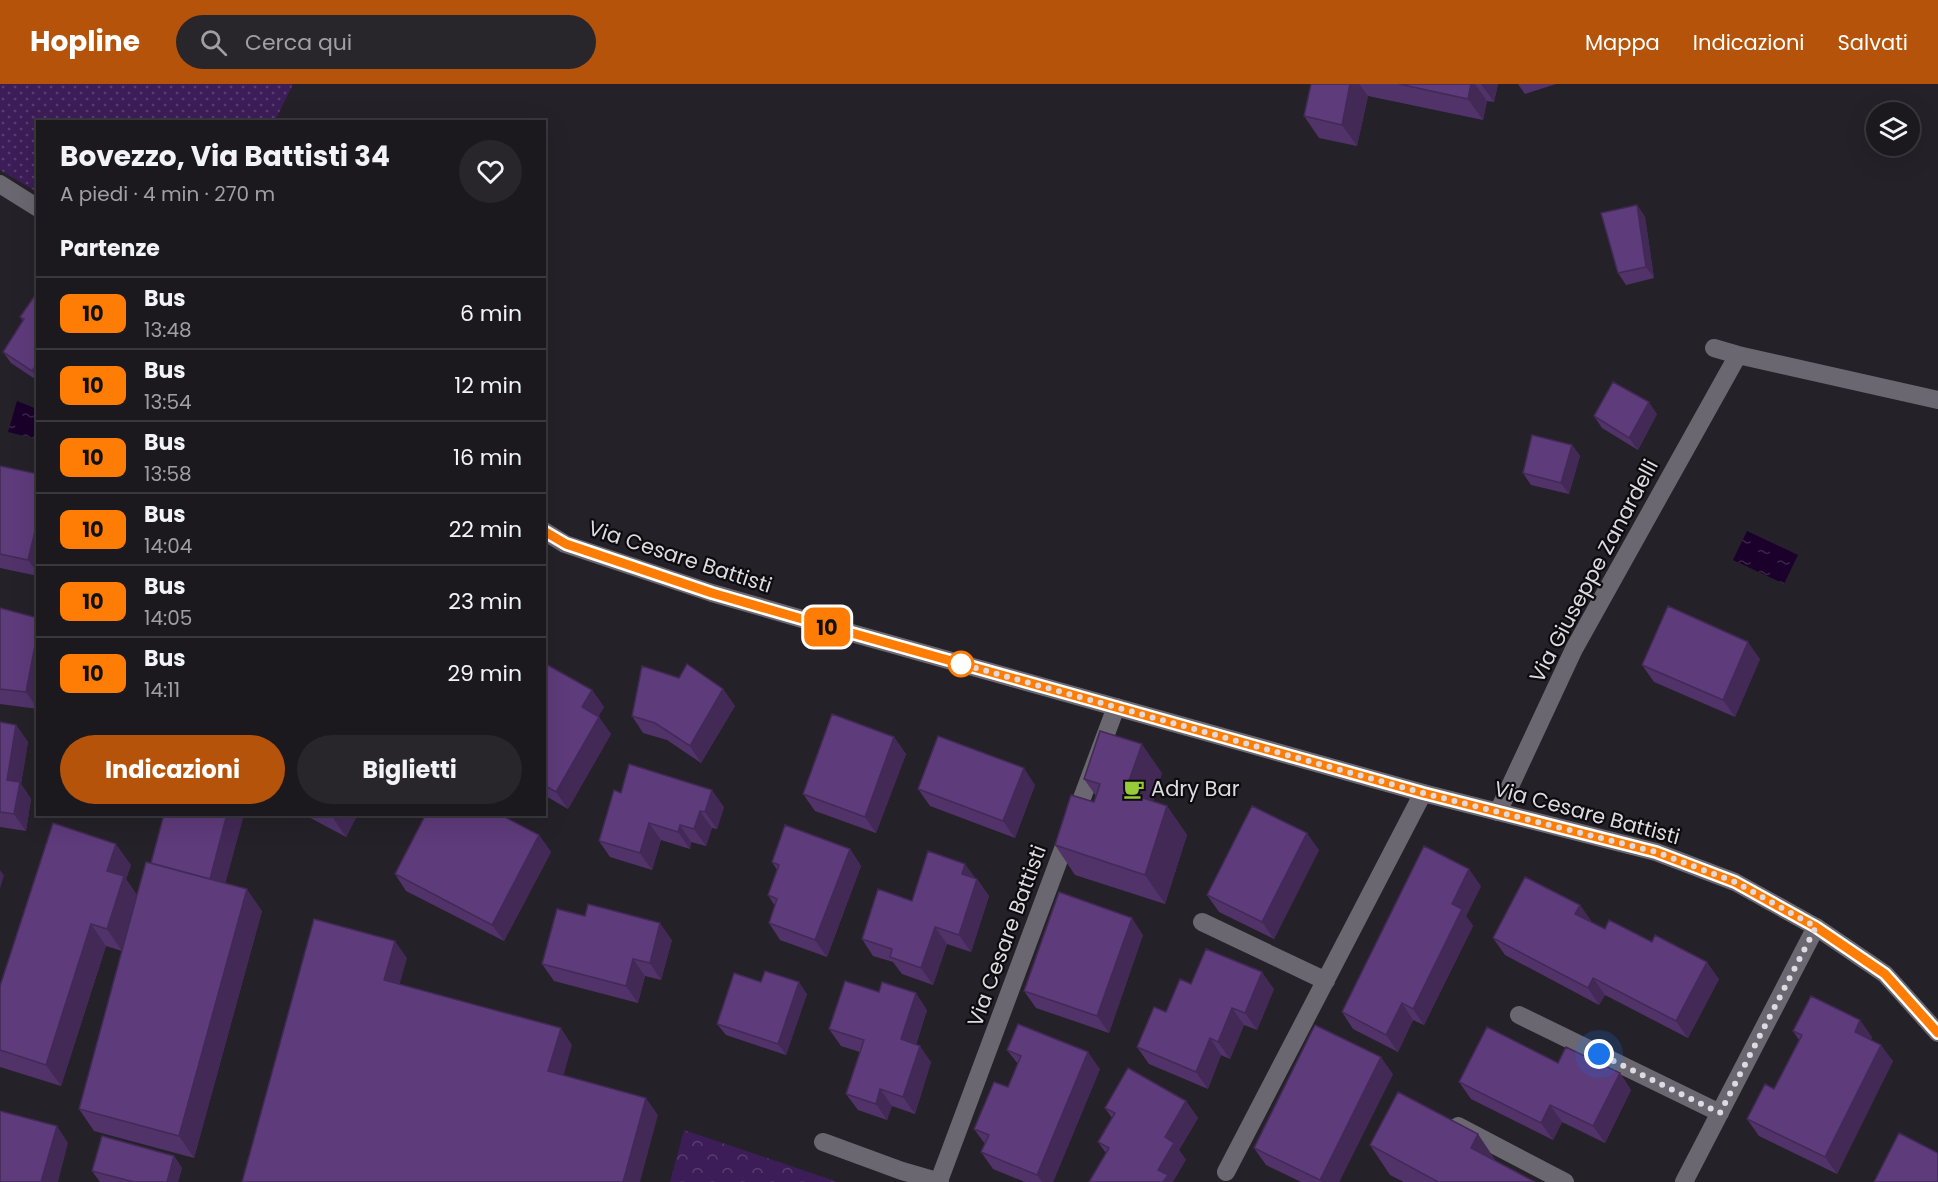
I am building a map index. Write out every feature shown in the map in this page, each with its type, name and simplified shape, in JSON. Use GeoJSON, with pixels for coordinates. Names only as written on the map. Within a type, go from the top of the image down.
{"type":"FeatureCollection","features":[{"type":"Feature","properties":{"kind":"street"},"geometry":{"type":"LineString","coordinates":[[0,184],[36,207]]}},
{"type":"Feature","properties":{"kind":"street"},"geometry":{"type":"LineString","coordinates":[[1714,348],[1738,356],[1938,400]]}},
{"type":"Feature","properties":{"kind":"street","name":"Via Giuseppe Zanardelli"},"geometry":{"type":"LineString","coordinates":[[1498,812],[1574,649],[1738,356]]}},
{"type":"Feature","properties":{"kind":"street","name":"Via Cesare Battisti"},"geometry":{"type":"LineString","coordinates":[[546,532],[566,544],[712,593],[1423,793],[1656,852],[1735,882],[1816,927],[1885,974],[1938,1033]]}},
{"type":"Feature","properties":{"kind":"street","name":"Via Cesare Battisti"},"geometry":{"type":"LineString","coordinates":[[823,1142],[902,1171],[940,1182],[1116,707]]}},
{"type":"Feature","properties":{"kind":"street"},"geometry":{"type":"LineString","coordinates":[[1226,1172],[1423,793]]}},
{"type":"Feature","properties":{"kind":"street"},"geometry":{"type":"LineString","coordinates":[[1202,922],[1326,981]]}},
{"type":"Feature","properties":{"kind":"street"},"geometry":{"type":"LineString","coordinates":[[1684,1182],[1816,927]]}},
{"type":"Feature","properties":{"kind":"street"},"geometry":{"type":"LineString","coordinates":[[1519,1015],[1720,1113]]}},
{"type":"Feature","properties":{"kind":"street"},"geometry":{"type":"LineString","coordinates":[[1438,1115],[1565,1182]]}},
{"type":"Feature","properties":{"kind":"green space"},"geometry":{"type":"Polygon","coordinates":[[[0,84],[293,84],[275,120],[36,120],[36,191],[0,170],[0,84]]]}},
{"type":"Feature","properties":{"kind":"green space"},"geometry":{"type":"Polygon","coordinates":[[[684,1130],[838,1182],[670,1182],[684,1130]]]}},
{"type":"Feature","properties":{"kind":"water"},"geometry":{"type":"Polygon","coordinates":[[[17,401],[36,409],[36,439],[8,432],[17,401]]]}},
{"type":"Feature","properties":{"kind":"water"},"geometry":{"type":"Polygon","coordinates":[[[1747,531],[1798,555],[1784,584],[1733,560],[1747,531]]]}},
{"type":"Feature","properties":{"kind":"building"},"geometry":{"type":"Polygon","coordinates":[[[1311,84],[1350,84],[1342,125],[1304,116],[1311,84]]]}},
{"type":"Feature","properties":{"kind":"building"},"geometry":{"type":"Polygon","coordinates":[[[1399,84],[1471,84],[1468,99],[1399,84]]]}},
{"type":"Feature","properties":{"kind":"building"},"geometry":{"type":"Polygon","coordinates":[[[1637,205],[1646,267],[1618,273],[1601,213],[1637,205]]]}},
{"type":"Feature","properties":{"kind":"building"},"geometry":{"type":"Polygon","coordinates":[[[36,294],[36,369],[32,371],[3,352],[24,319],[20,317],[36,294]]]}},
{"type":"Feature","properties":{"kind":"building"},"geometry":{"type":"Polygon","coordinates":[[[1613,382],[1649,402],[1629,438],[1594,416],[1613,382]]]}},
{"type":"Feature","properties":{"kind":"building"},"geometry":{"type":"Polygon","coordinates":[[[1532,435],[1572,445],[1561,483],[1523,473],[1532,435]]]}},
{"type":"Feature","properties":{"kind":"building"},"geometry":{"type":"Polygon","coordinates":[[[0,466],[36,474],[36,527],[28,560],[0,554],[0,466]]]}},
{"type":"Feature","properties":{"kind":"building"},"geometry":{"type":"Polygon","coordinates":[[[1668,606],[1748,642],[1723,700],[1642,665],[1668,606]]]}},
{"type":"Feature","properties":{"kind":"building"},"geometry":{"type":"Polygon","coordinates":[[[0,608],[36,617],[36,640],[26,692],[0,689],[0,608]]]}},
{"type":"Feature","properties":{"kind":"building"},"geometry":{"type":"Polygon","coordinates":[[[546,664],[592,690],[582,707],[599,717],[556,792],[546,786],[546,664]]]}},
{"type":"Feature","properties":{"kind":"building"},"geometry":{"type":"Polygon","coordinates":[[[687,664],[723,689],[690,746],[655,723],[632,716],[642,666],[679,678],[687,664]]]}},
{"type":"Feature","properties":{"kind":"building"},"geometry":{"type":"Polygon","coordinates":[[[832,714],[894,737],[865,817],[803,794],[832,714]]]}},
{"type":"Feature","properties":{"kind":"building"},"geometry":{"type":"Polygon","coordinates":[[[0,722],[16,725],[7,780],[20,782],[14,814],[0,812],[0,722]]]}},
{"type":"Feature","properties":{"kind":"building"},"geometry":{"type":"Polygon","coordinates":[[[1100,731],[1142,744],[1125,792],[1167,806],[1145,875],[1055,845],[1071,795],[1094,802],[1100,784],[1084,779],[1100,731]]]}},
{"type":"Feature","properties":{"kind":"building"},"geometry":{"type":"Polygon","coordinates":[[[938,736],[1024,768],[1003,821],[918,789],[938,736]]]}},
{"type":"Feature","properties":{"kind":"building"},"geometry":{"type":"Polygon","coordinates":[[[629,764],[712,790],[705,812],[700,811],[694,829],[680,825],[678,832],[649,823],[640,853],[599,841],[614,790],[621,793],[629,764]]]}},
{"type":"Feature","properties":{"kind":"building"},"geometry":{"type":"Polygon","coordinates":[[[1252,806],[1307,833],[1262,922],[1207,895],[1252,806]]]}},
{"type":"Feature","properties":{"kind":"building"},"geometry":{"type":"Polygon","coordinates":[[[163,816],[226,816],[210,879],[151,863],[163,816]]]}},
{"type":"Feature","properties":{"kind":"building"},"geometry":{"type":"Polygon","coordinates":[[[425,816],[503,816],[539,835],[492,925],[395,874],[425,816]]]}},
{"type":"Feature","properties":{"kind":"building"},"geometry":{"type":"Polygon","coordinates":[[[53,823],[116,844],[107,871],[124,876],[107,929],[91,924],[46,1065],[0,1050],[0,986],[53,823]]]}},
{"type":"Feature","properties":{"kind":"building"},"geometry":{"type":"Polygon","coordinates":[[[785,825],[850,849],[815,940],[769,923],[777,899],[768,895],[779,865],[772,862],[785,825]]]}},
{"type":"Feature","properties":{"kind":"building"},"geometry":{"type":"Polygon","coordinates":[[[1424,846],[1469,869],[1452,904],[1462,909],[1413,1009],[1402,1003],[1386,1035],[1342,1012],[1424,846]]]}},
{"type":"Feature","properties":{"kind":"building"},"geometry":{"type":"Polygon","coordinates":[[[928,851],[965,864],[962,874],[977,879],[959,935],[935,927],[921,968],[890,957],[892,949],[862,939],[878,889],[912,901],[928,851]]]}},
{"type":"Feature","properties":{"kind":"building"},"geometry":{"type":"Polygon","coordinates":[[[146,862],[247,889],[179,1136],[79,1109],[146,862]]]}},
{"type":"Feature","properties":{"kind":"building"},"geometry":{"type":"Polygon","coordinates":[[[1525,877],[1580,905],[1575,914],[1605,929],[1609,920],[1652,942],[1655,935],[1707,962],[1676,1021],[1593,978],[1588,988],[1493,938],[1525,877]]]}},
{"type":"Feature","properties":{"kind":"building"},"geometry":{"type":"Polygon","coordinates":[[[1059,892],[1132,918],[1097,1016],[1024,991],[1059,892]]]}},
{"type":"Feature","properties":{"kind":"building"},"geometry":{"type":"Polygon","coordinates":[[[588,904],[660,923],[650,963],[633,959],[626,986],[542,964],[557,909],[585,916],[588,904]]]}},
{"type":"Feature","properties":{"kind":"building"},"geometry":{"type":"Polygon","coordinates":[[[314,919],[395,941],[384,980],[561,1028],[548,1071],[646,1098],[623,1182],[242,1182],[314,919]]]}},
{"type":"Feature","properties":{"kind":"building"},"geometry":{"type":"Polygon","coordinates":[[[1206,949],[1262,972],[1245,1013],[1232,1008],[1218,1042],[1210,1038],[1196,1072],[1137,1047],[1154,1007],[1166,1012],[1180,979],[1191,984],[1206,949]]]}},
{"type":"Feature","properties":{"kind":"building"},"geometry":{"type":"Polygon","coordinates":[[[765,971],[799,982],[778,1044],[717,1024],[734,973],[761,982],[765,971]]]}},
{"type":"Feature","properties":{"kind":"building"},"geometry":{"type":"Polygon","coordinates":[[[845,981],[879,992],[882,982],[916,993],[901,1039],[920,1046],[903,1097],[880,1089],[876,1104],[846,1094],[864,1040],[829,1029],[845,981]]]}},
{"type":"Feature","properties":{"kind":"building"},"geometry":{"type":"Polygon","coordinates":[[[1811,996],[1860,1020],[1855,1032],[1881,1045],[1825,1157],[1747,1119],[1765,1084],[1774,1089],[1802,1035],[1793,1031],[1811,996]]]}},
{"type":"Feature","properties":{"kind":"building"},"geometry":{"type":"Polygon","coordinates":[[[1018,1024],[1088,1052],[1037,1175],[981,1152],[989,1135],[974,1129],[994,1082],[1008,1087],[1021,1056],[1007,1050],[1018,1024]]]}},
{"type":"Feature","properties":{"kind":"building"},"geometry":{"type":"Polygon","coordinates":[[[1315,1025],[1381,1057],[1320,1180],[1254,1148],[1315,1025]]]}},
{"type":"Feature","properties":{"kind":"building"},"geometry":{"type":"Polygon","coordinates":[[[1487,1027],[1558,1063],[1566,1047],[1620,1073],[1593,1126],[1550,1105],[1541,1123],[1459,1082],[1487,1027]]]}},
{"type":"Feature","properties":{"kind":"building"},"geometry":{"type":"Polygon","coordinates":[[[1128,1068],[1186,1101],[1165,1137],[1174,1143],[1158,1170],[1168,1175],[1163,1182],[1089,1182],[1109,1148],[1098,1142],[1115,1113],[1105,1108],[1128,1068]]]}},
{"type":"Feature","properties":{"kind":"building"},"geometry":{"type":"Polygon","coordinates":[[[1398,1092],[1478,1134],[1471,1148],[1535,1182],[1438,1182],[1370,1145],[1398,1092]]]}},
{"type":"Feature","properties":{"kind":"building"},"geometry":{"type":"Polygon","coordinates":[[[0,1111],[57,1126],[41,1182],[0,1182],[0,1111]]]}},
{"type":"Feature","properties":{"kind":"building"},"geometry":{"type":"Polygon","coordinates":[[[1899,1133],[1938,1153],[1938,1182],[1874,1182],[1899,1133]]]}},
{"type":"Feature","properties":{"kind":"building"},"geometry":{"type":"Polygon","coordinates":[[[102,1136],[174,1156],[167,1182],[134,1182],[92,1171],[102,1136]]]}},
{"type":"Feature","properties":{"kind":"bus line","name":"10"},"geometry":{"type":"LineString","coordinates":[[546,532],[566,544],[712,593],[845,632],[1423,793],[1656,852],[1735,882],[1816,927],[1885,974],[1938,1033]]}},
{"type":"Feature","properties":{"kind":"place","name":"Adry Bar"},"geometry":{"type":"Point","coordinates":[1134,789]}},
{"type":"Feature","properties":{"kind":"route"},"geometry":{"type":"LineString","coordinates":[[961,664],[958,663],[1423,793],[1656,852],[1735,882],[1816,927],[1720,1113],[1599,1054]]}}]}
